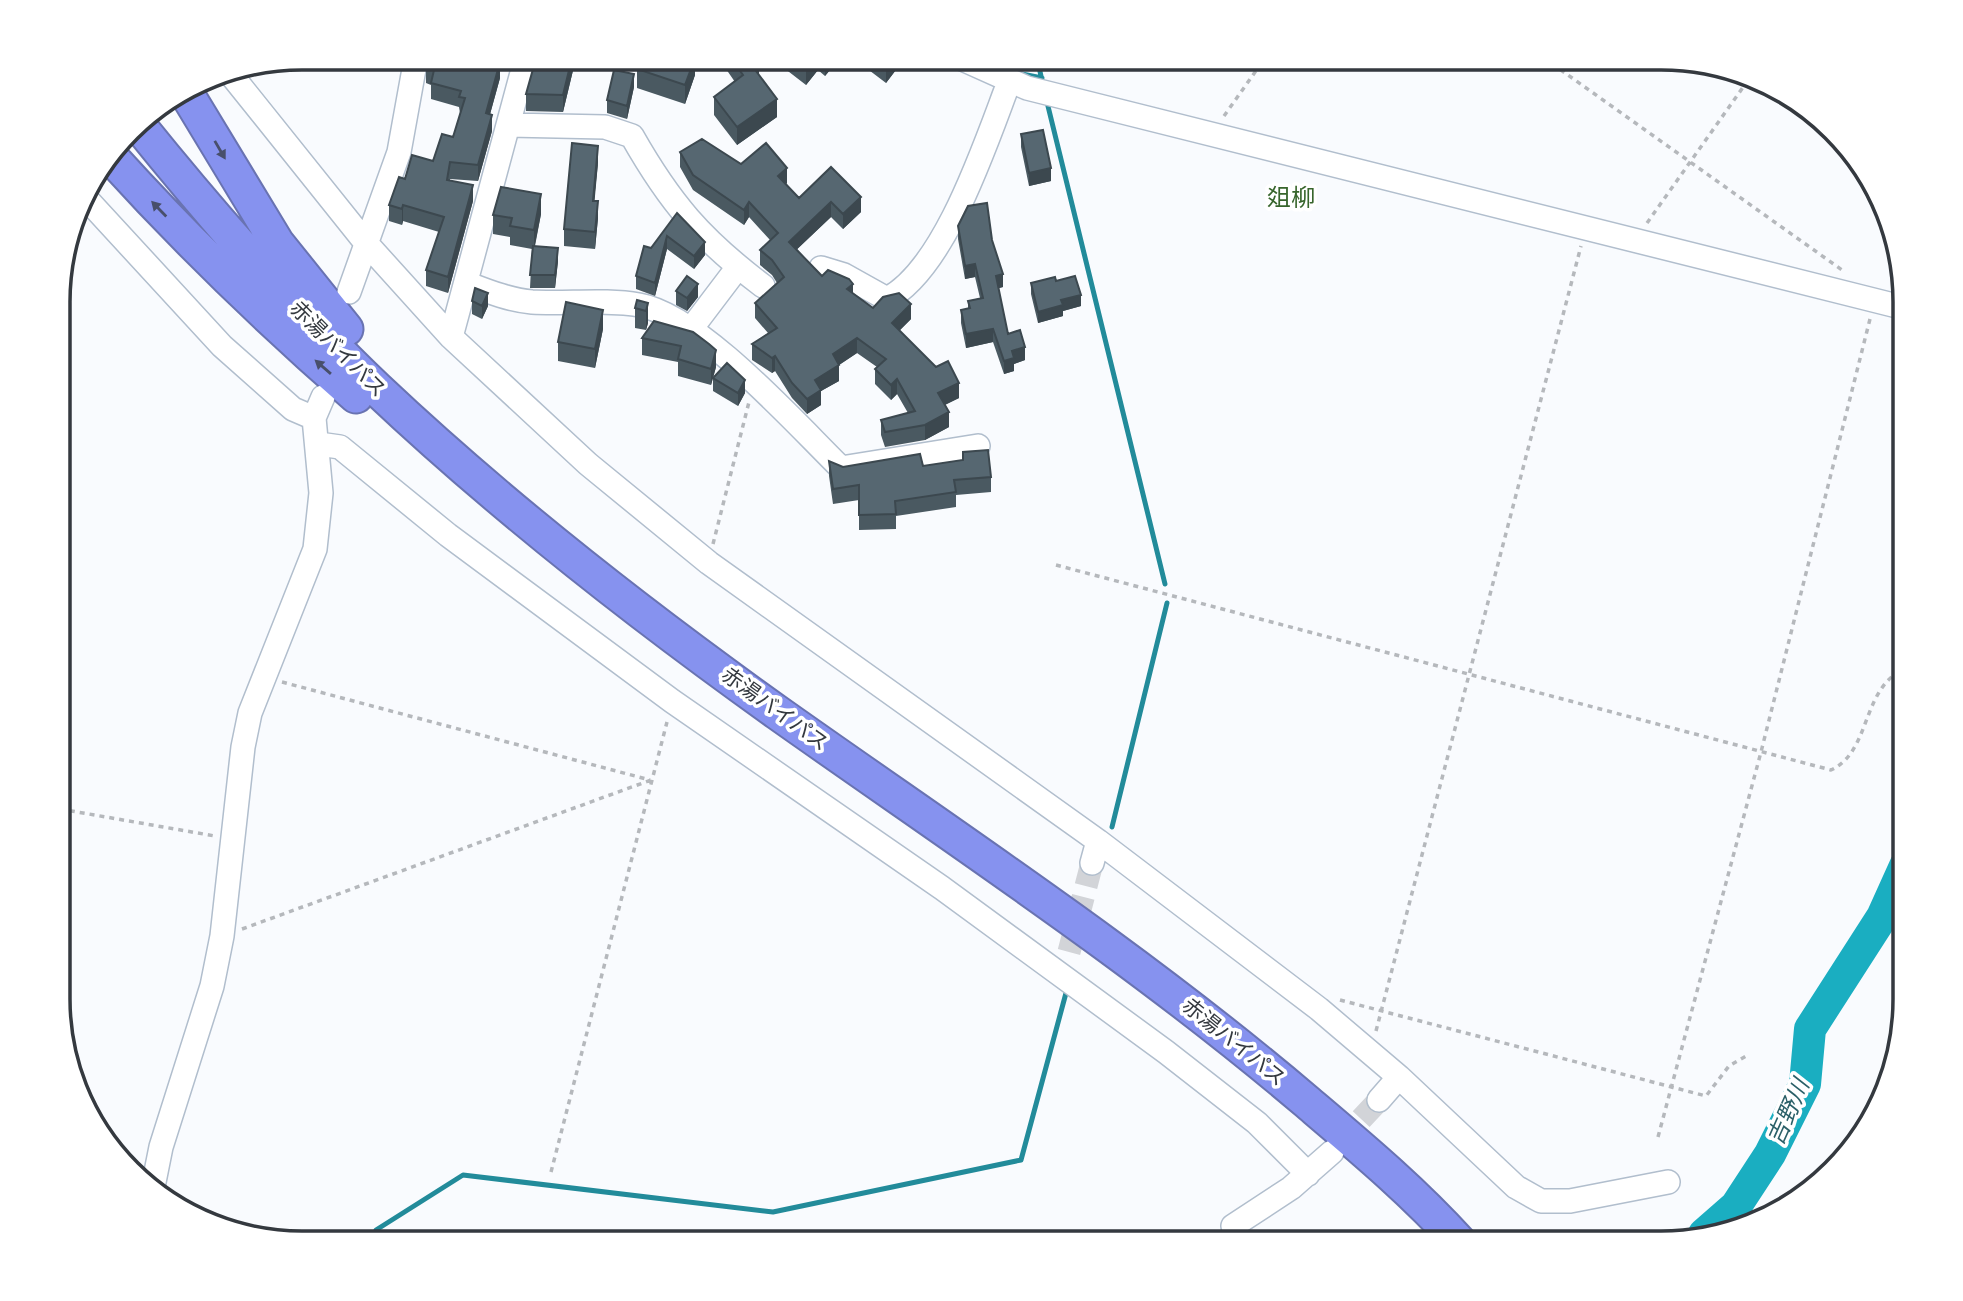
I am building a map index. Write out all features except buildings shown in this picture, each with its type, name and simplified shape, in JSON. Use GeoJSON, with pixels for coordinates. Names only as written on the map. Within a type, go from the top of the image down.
{"type":"FeatureCollection","features":[{"type":"Feature","properties":{"kind":"highway"},"geometry":{"type":"LineString","coordinates":[[190,99],[277,243],[349,333],[477,479]]}},
{"type":"Feature","properties":{"kind":"highway","name":"赤湯バイパス"},"geometry":{"type":"LineString","coordinates":[[145,132],[203,205],[284,295],[376,388],[477,479],[590,573],[773,709],[1144,971],[1264,1065],[1364,1151],[1449,1231]]}},
{"type":"Feature","properties":{"kind":"highway"},"geometry":{"type":"LineString","coordinates":[[117,163],[210,262],[291,339],[369,407],[477,479]]}},
{"type":"Feature","properties":{"kind":"street"},"geometry":{"type":"LineString","coordinates":[[349,292],[399,152],[414,70]]}},
{"type":"Feature","properties":{"kind":"street"},"geometry":{"type":"LineString","coordinates":[[451,337],[523,70]]}},
{"type":"Feature","properties":{"kind":"street"},"geometry":{"type":"LineString","coordinates":[[986,70],[1018,85],[1893,305]]}},
{"type":"Feature","properties":{"kind":"street"},"geometry":{"type":"LineString","coordinates":[[235,80],[366,243],[451,337],[588,464],[709,563],[1095,852],[1318,1009],[1399,1077],[1516,1187],[1541,1201],[1570,1201],[1668,1182]]}},
{"type":"Feature","properties":{"kind":"street"},"geometry":{"type":"LineString","coordinates":[[821,268],[844,275],[887,299],[902,291],[945,236],[985,146],[1018,85]]}},
{"type":"Feature","properties":{"kind":"street"},"geometry":{"type":"LineString","coordinates":[[509,125],[605,127],[632,136],[674,205],[696,230],[763,286]]}},
{"type":"Feature","properties":{"kind":"street"},"geometry":{"type":"LineString","coordinates":[[92,205],[222,346],[293,409],[319,408],[321,493],[315,549],[263,677],[243,747],[222,936],[212,986],[162,1147],[155,1178]]}},
{"type":"Feature","properties":{"kind":"street"},"geometry":{"type":"LineString","coordinates":[[691,329],[738,267]]}},
{"type":"Feature","properties":{"kind":"street"},"geometry":{"type":"LineString","coordinates":[[466,283],[499,295],[530,302],[639,305],[664,313],[715,346],[841,468],[978,446]]}},
{"type":"Feature","properties":{"kind":"street"},"geometry":{"type":"LineString","coordinates":[[318,444],[340,447],[448,535],[672,701],[1065,963],[1256,1123],[1308,1174]]}},
{"type":"Feature","properties":{"kind":"street"},"geometry":{"type":"LineString","coordinates":[[1379,1100],[1399,1077]]}},
{"type":"Feature","properties":{"kind":"street"},"geometry":{"type":"LineString","coordinates":[[1233,1226],[1308,1174],[1332,1152]]}},
{"type":"Feature","properties":{"kind":"path"},"geometry":{"type":"LineString","coordinates":[[1212,134],[1257,70]]}},
{"type":"Feature","properties":{"kind":"path"},"geometry":{"type":"LineString","coordinates":[[1561,70],[1848,275]]}},
{"type":"Feature","properties":{"kind":"path"},"geometry":{"type":"LineString","coordinates":[[1635,239],[1744,86]]}},
{"type":"Feature","properties":{"kind":"path"},"geometry":{"type":"LineString","coordinates":[[1370,1053],[1586,226]]}},
{"type":"Feature","properties":{"kind":"path"},"geometry":{"type":"LineString","coordinates":[[1658,1137],[1761,752],[1874,300]]}},
{"type":"Feature","properties":{"kind":"path"},"geometry":{"type":"LineString","coordinates":[[709,563],[754,384]]}},
{"type":"Feature","properties":{"kind":"path"},"geometry":{"type":"LineString","coordinates":[[1056,565],[1831,770],[1844,764],[1852,754],[1880,686],[1893,676]]}},
{"type":"Feature","properties":{"kind":"path"},"geometry":{"type":"LineString","coordinates":[[263,677],[651,780]]}},
{"type":"Feature","properties":{"kind":"path"},"geometry":{"type":"LineString","coordinates":[[551,1172],[672,701]]}},
{"type":"Feature","properties":{"kind":"path"},"geometry":{"type":"LineString","coordinates":[[222,936],[651,780]]}},
{"type":"Feature","properties":{"kind":"path"},"geometry":{"type":"LineString","coordinates":[[70,811],[234,839]]}},
{"type":"Feature","properties":{"kind":"path"},"geometry":{"type":"LineString","coordinates":[[1318,1009],[1341,1000],[1706,1096],[1729,1066],[1748,1055]]}},
{"type":"Feature","properties":{"kind":"waterway"},"geometry":{"type":"LineString","coordinates":[[1040,70],[1043,85]]}},
{"type":"Feature","properties":{"kind":"waterway"},"geometry":{"type":"LineString","coordinates":[[1017,73],[1042,78]]}},
{"type":"Feature","properties":{"kind":"waterway"},"geometry":{"type":"LineString","coordinates":[[1046,98],[1165,584]]}},
{"type":"Feature","properties":{"kind":"waterway"},"geometry":{"type":"LineString","coordinates":[[1112,827],[1167,603]]}},
{"type":"Feature","properties":{"kind":"waterway","name":"吉野川"},"geometry":{"type":"LineString","coordinates":[[1715,1225],[1736,1206],[1770,1154],[1805,1084],[1810,1029],[1882,917],[1893,893]]}},
{"type":"Feature","properties":{"kind":"waterway"},"geometry":{"type":"LineString","coordinates":[[376,1231],[463,1175],[773,1212],[1021,1160],[1066,993]]}},
{"type":"Feature","properties":{"kind":"tunnel"},"geometry":{"type":"LineString","coordinates":[[1069,952],[1092,863]]}},
{"type":"Feature","properties":{"kind":"tunnel"},"geometry":{"type":"LineString","coordinates":[[1338,1144],[1379,1100]]}},
{"type":"Feature","properties":{"kind":"district","name":"爼柳"},"geometry":{"type":"Point","coordinates":[1291,198]}}]}
